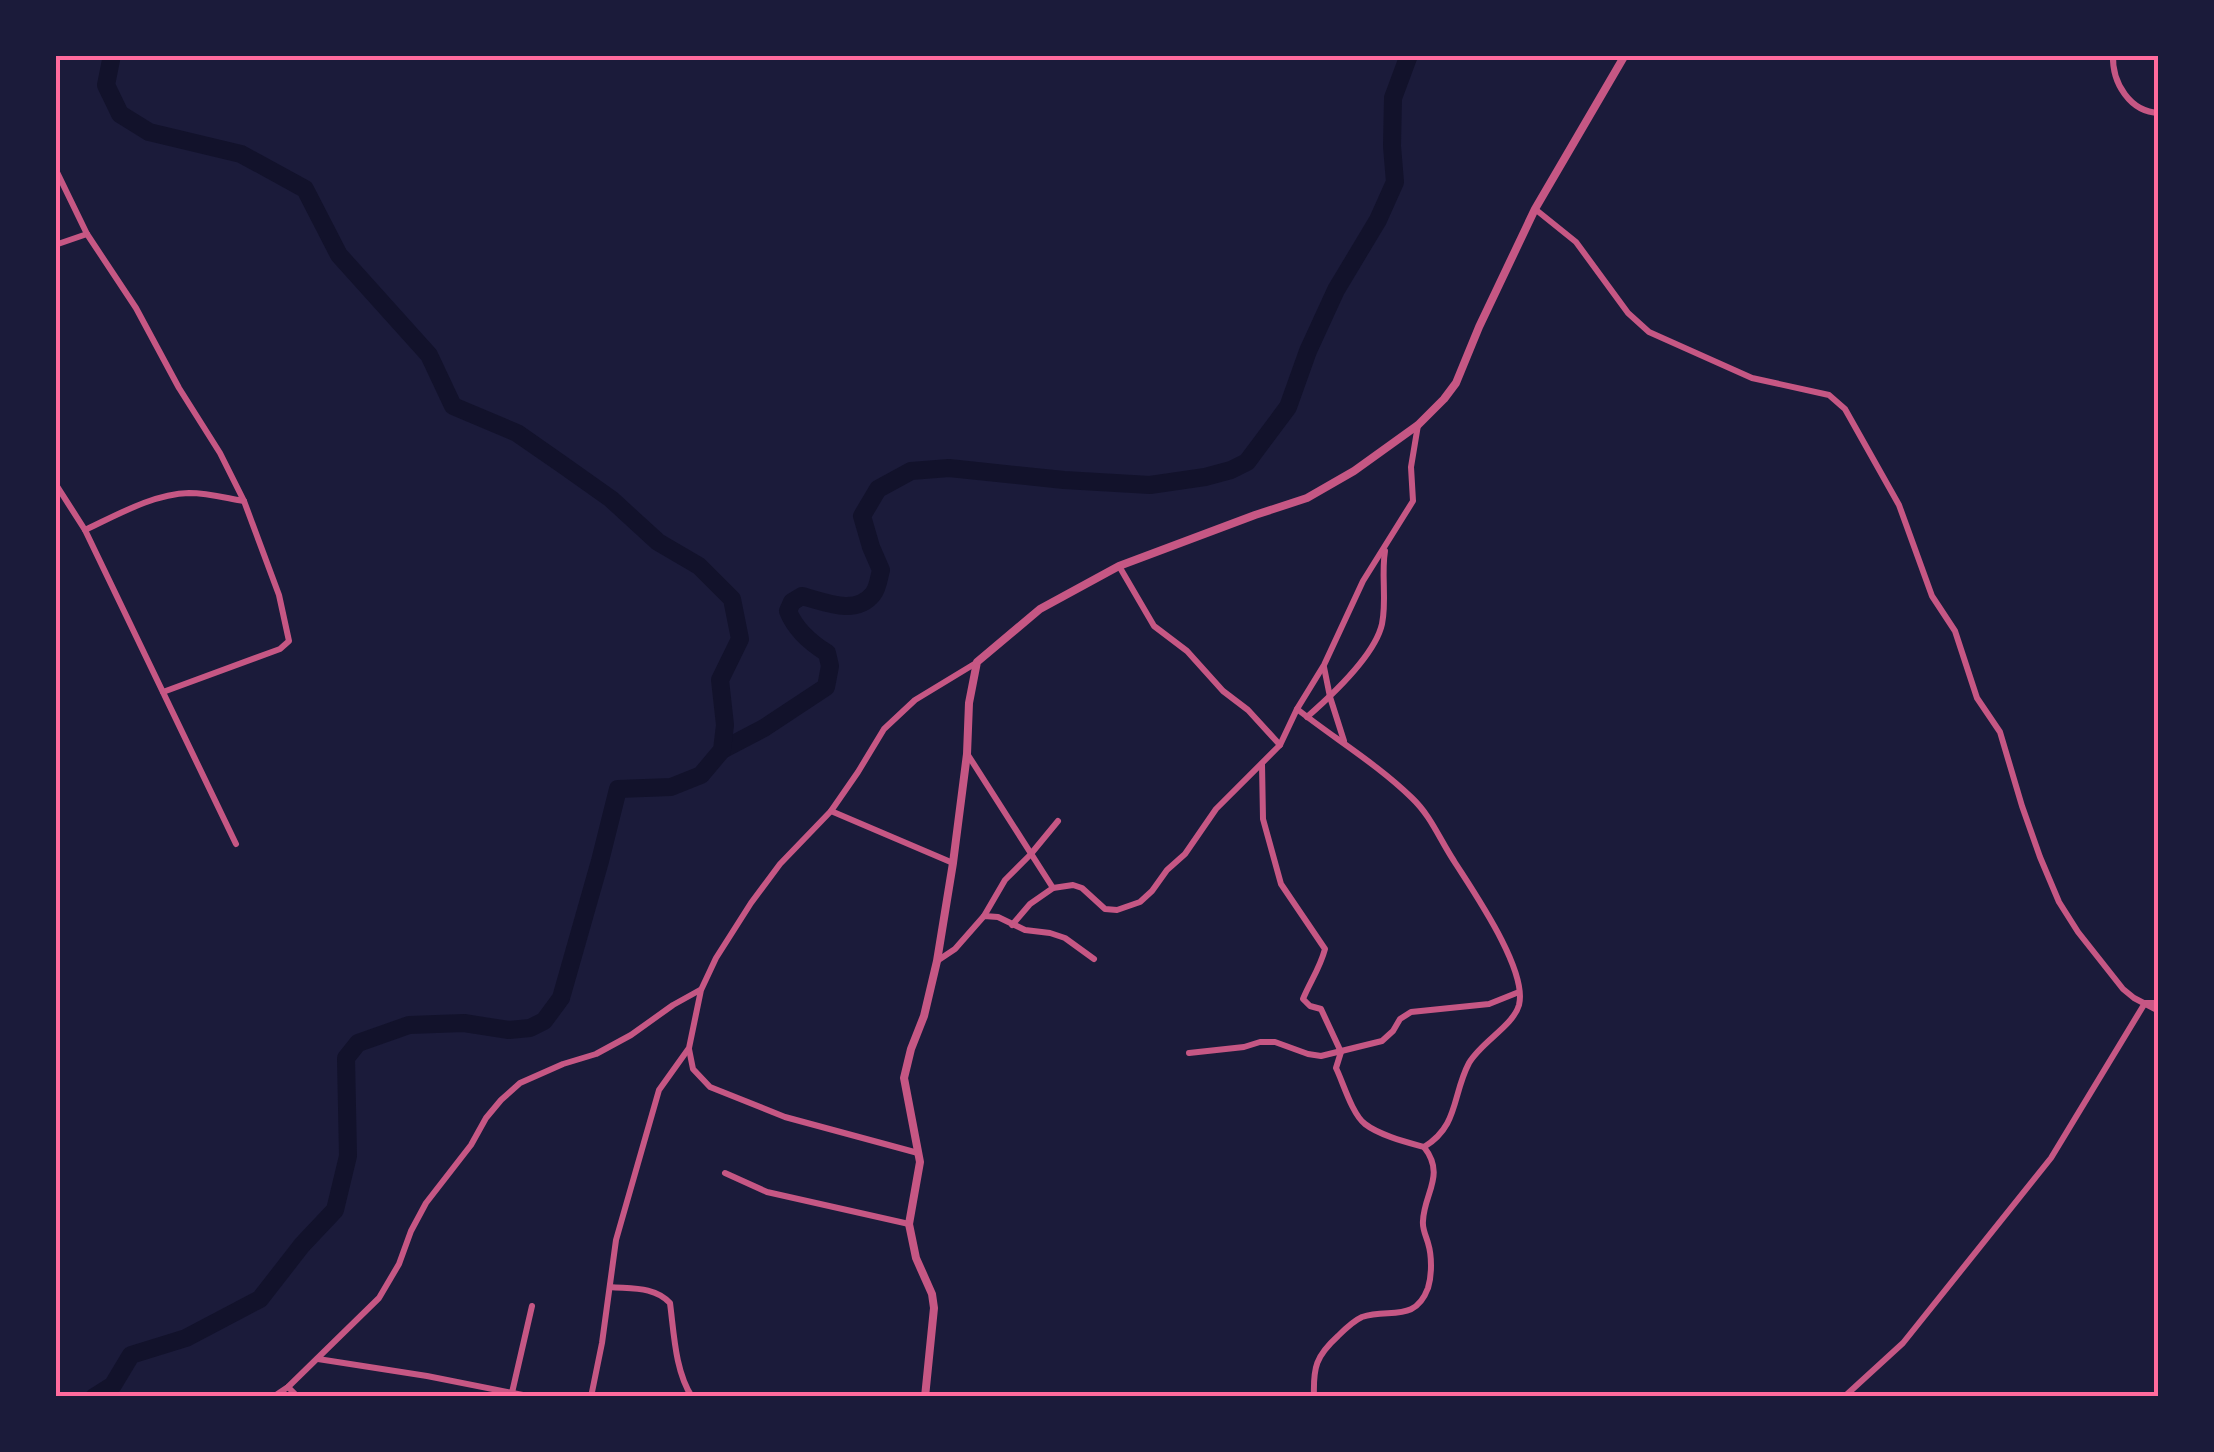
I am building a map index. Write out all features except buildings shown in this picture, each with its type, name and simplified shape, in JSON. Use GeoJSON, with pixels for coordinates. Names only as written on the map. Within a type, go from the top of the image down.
{"type":"FeatureCollection","features":[{"type":"Feature","properties":{"kind":"street"},"geometry":{"type":"LineString","coordinates":[[592,1397],[616,1240],[659,1090],[689,1048],[701,990],[751,903],[780,864],[830,811],[884,729],[914,700],[977,662],[1040,609],[1119,566],[1307,498],[1418,424],[1456,382],[1535,208],[1626,55]]}},
{"type":"Feature","properties":{"kind":"street"},"geometry":{"type":"LineString","coordinates":[[2114,55],[2116,74],[2125,94],[2139,109],[2159,113]]}},
{"type":"Feature","properties":{"kind":"street"},"geometry":{"type":"LineString","coordinates":[[55,168],[88,234],[136,308],[220,454],[244,501],[280,595],[289,641],[280,649],[163,692]]}},
{"type":"Feature","properties":{"kind":"street"},"geometry":{"type":"LineString","coordinates":[[1535,208],[1576,242],[1628,313],[1649,332],[1752,378],[1829,396],[1845,408],[1899,504],[1932,596],[1952,624],[1977,698],[2000,732],[2028,823],[2059,902],[2123,988],[2159,1012]]}},
{"type":"Feature","properties":{"kind":"street"},"geometry":{"type":"LineString","coordinates":[[55,245],[88,234]]}},
{"type":"Feature","properties":{"kind":"street"},"geometry":{"type":"LineString","coordinates":[[1012,924],[1030,904],[1053,888],[1082,888],[1105,909],[1117,910],[1140,902],[1186,854],[1216,809],[1280,744],[1324,665],[1363,581],[1413,501],[1410,468],[1418,424]]}},
{"type":"Feature","properties":{"kind":"street"},"geometry":{"type":"LineString","coordinates":[[55,483],[85,530],[236,844]]}},
{"type":"Feature","properties":{"kind":"street"},"geometry":{"type":"LineString","coordinates":[[85,530],[159,498],[185,493],[244,501]]}},
{"type":"Feature","properties":{"kind":"street"},"geometry":{"type":"LineString","coordinates":[[1307,716],[1330,697],[1375,642],[1382,622],[1382,571],[1387,544]]}},
{"type":"Feature","properties":{"kind":"street"},"geometry":{"type":"LineString","coordinates":[[1119,566],[1154,626],[1187,651],[1280,744]]}},
{"type":"Feature","properties":{"kind":"street"},"geometry":{"type":"LineString","coordinates":[[925,1397],[934,1308],[909,1224],[920,1162],[904,1078],[938,961],[954,864],[969,703],[977,662]]}},
{"type":"Feature","properties":{"kind":"street"},"geometry":{"type":"LineString","coordinates":[[1324,665],[1344,742]]}},
{"type":"Feature","properties":{"kind":"street"},"geometry":{"type":"LineString","coordinates":[[1297,709],[1412,798],[1431,820],[1493,921],[1520,992],[1516,1014],[1471,1060],[1448,1125],[1424,1147]]}},
{"type":"Feature","properties":{"kind":"street"},"geometry":{"type":"LineString","coordinates":[[967,754],[1053,888]]}},
{"type":"Feature","properties":{"kind":"street"},"geometry":{"type":"LineString","coordinates":[[1262,764],[1267,840],[1282,884],[1325,950],[1303,1000],[1321,1009],[1341,1052],[1336,1068],[1357,1116],[1394,1138],[1424,1147],[1434,1174],[1422,1223],[1430,1248],[1429,1286],[1420,1304],[1412,1310],[1361,1318],[1322,1350],[1314,1370],[1314,1397]]}},
{"type":"Feature","properties":{"kind":"street"},"geometry":{"type":"LineString","coordinates":[[830,811],[954,864]]}},
{"type":"Feature","properties":{"kind":"street"},"geometry":{"type":"LineString","coordinates":[[938,961],[955,949],[984,916],[1005,880],[1058,821]]}},
{"type":"Feature","properties":{"kind":"street"},"geometry":{"type":"LineString","coordinates":[[984,916],[998,916],[1025,930],[1065,938],[1094,959]]}},
{"type":"Feature","properties":{"kind":"street"},"geometry":{"type":"LineString","coordinates":[[272,1397],[288,1388],[378,1298],[399,1264],[426,1203],[501,1100],[520,1083],[631,1036],[701,990]]}},
{"type":"Feature","properties":{"kind":"street"},"geometry":{"type":"LineString","coordinates":[[1189,1054],[1275,1042],[1321,1056],[1382,1040],[1411,1012],[1489,1004],[1520,992]]}},
{"type":"Feature","properties":{"kind":"street"},"geometry":{"type":"LineString","coordinates":[[2144,1003],[2159,1003]]}},
{"type":"Feature","properties":{"kind":"street"},"geometry":{"type":"LineString","coordinates":[[1844,1397],[1903,1343],[2052,1158],[2144,1003]]}},
{"type":"Feature","properties":{"kind":"street"},"geometry":{"type":"LineString","coordinates":[[689,1048],[694,1070],[710,1087],[786,1117],[918,1153]]}},
{"type":"Feature","properties":{"kind":"street"},"geometry":{"type":"LineString","coordinates":[[725,1172],[766,1192],[909,1224]]}},
{"type":"Feature","properties":{"kind":"street"},"geometry":{"type":"LineString","coordinates":[[610,1287],[652,1290],[670,1303],[680,1364],[692,1397]]}},
{"type":"Feature","properties":{"kind":"street"},"geometry":{"type":"LineString","coordinates":[[512,1394],[532,1306]]}},
{"type":"Feature","properties":{"kind":"street"},"geometry":{"type":"LineString","coordinates":[[317,1359],[534,1397]]}},
{"type":"Feature","properties":{"kind":"street"},"geometry":{"type":"LineString","coordinates":[[288,1388],[298,1397]]}},
{"type":"Feature","properties":{"kind":"waterway"},"geometry":{"type":"LineString","coordinates":[[94,1397],[113,1385],[131,1355],[186,1338],[260,1299],[335,1210],[348,1156],[346,1058],[358,1043],[409,1025],[464,1023],[509,1030],[530,1028],[544,1021],[561,998],[618,789],[671,787],[701,775],[722,750],[725,725],[720,680],[740,639],[732,599],[699,566],[658,542],[611,499],[517,433],[453,406],[429,355],[339,255],[305,189],[241,154],[149,132],[120,114],[106,85],[112,55]]}},
{"type":"Feature","properties":{"kind":"waterway"},"geometry":{"type":"LineString","coordinates":[[722,750],[826,687],[830,666],[827,653],[804,635],[788,611],[792,602],[802,596],[849,606],[866,601],[873,594],[881,570],[862,516],[878,489],[911,471],[949,468],[1150,485],[1205,477],[1247,462],[1288,407],[1336,290],[1378,220],[1395,182],[1393,98],[1409,55]]}}]}
